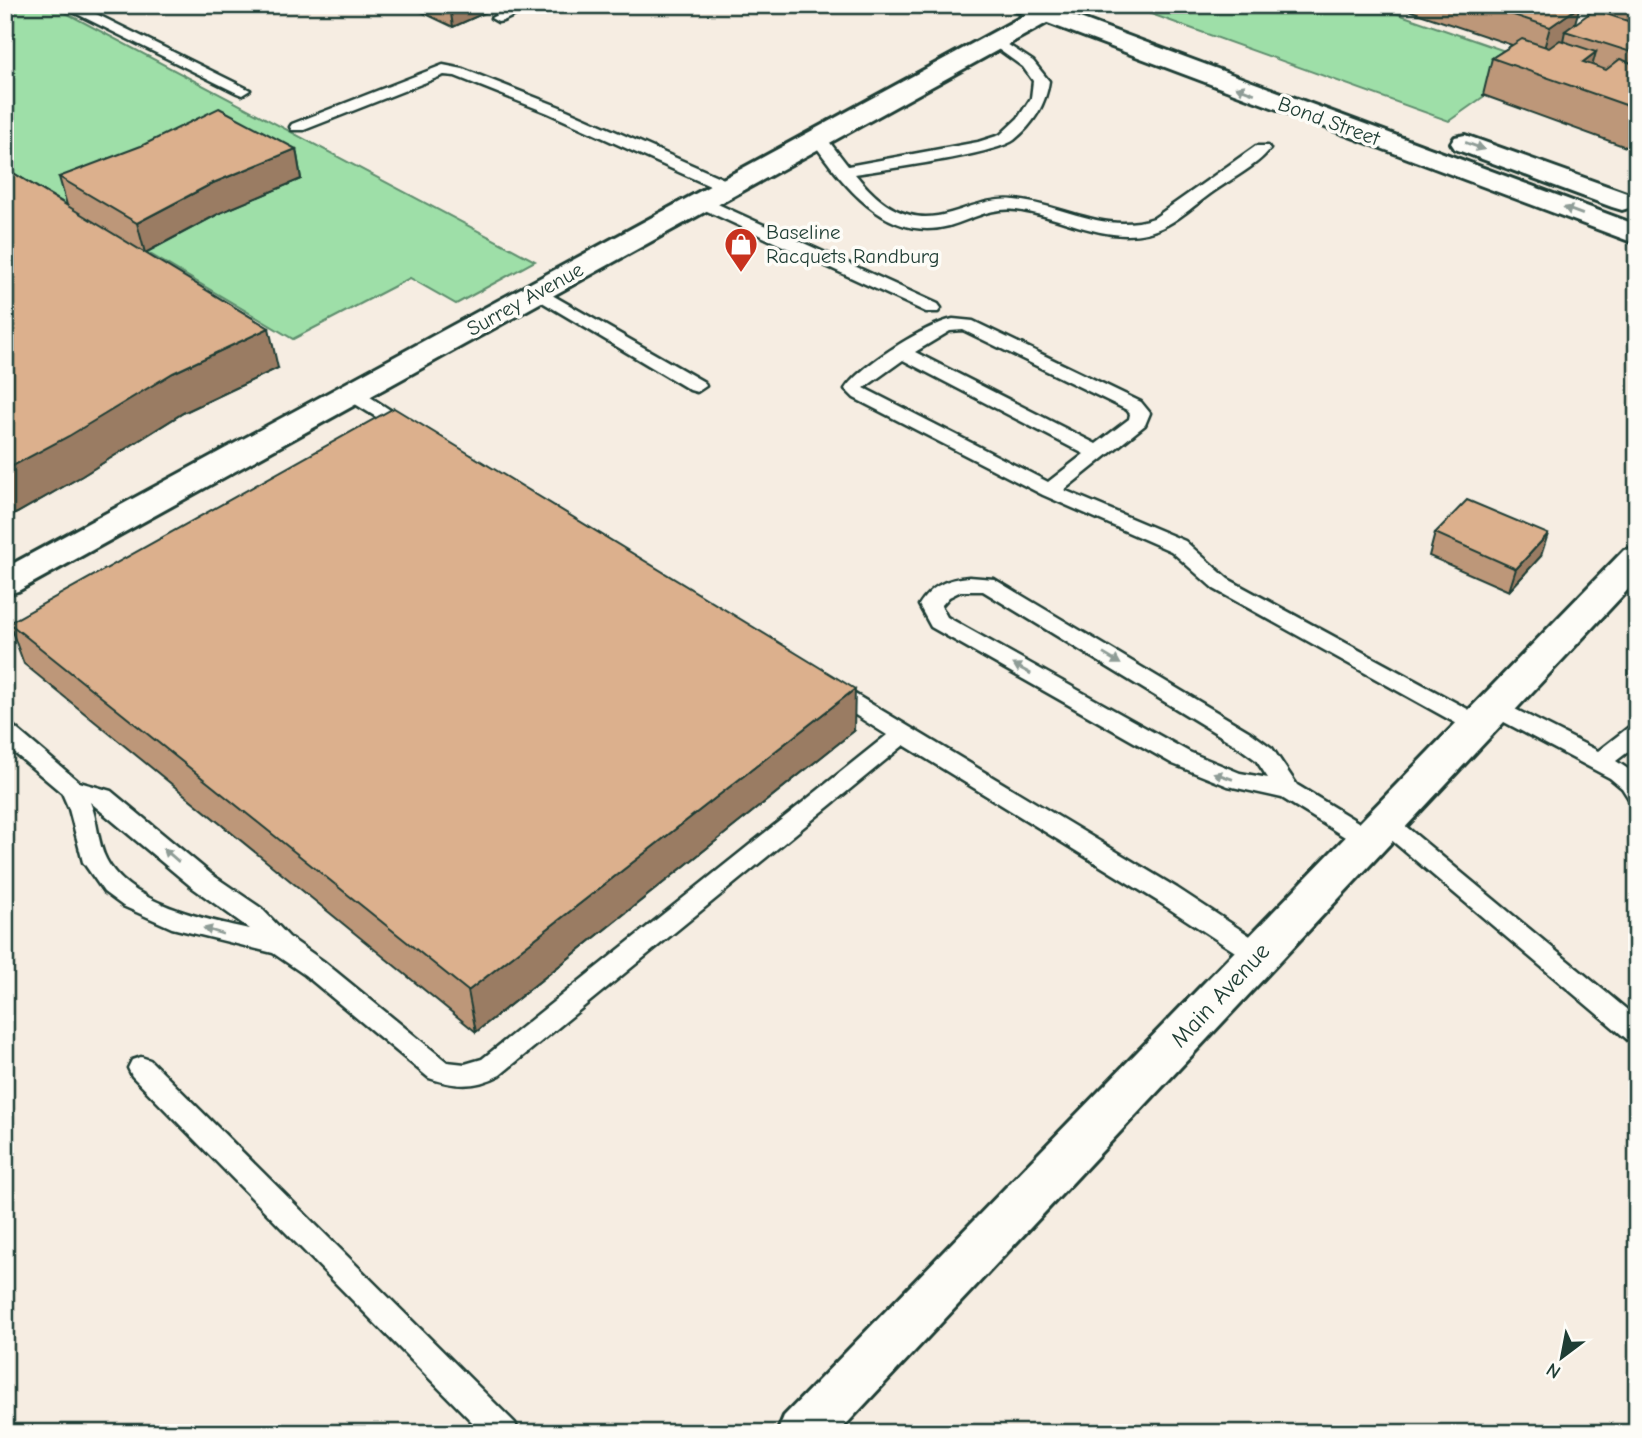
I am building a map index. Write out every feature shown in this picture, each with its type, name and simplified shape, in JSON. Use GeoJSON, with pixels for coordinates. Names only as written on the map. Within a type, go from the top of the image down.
{"type":"FeatureCollection","features":[{"type":"Feature","properties":{"kind":"street","name":"Bond Street"},"geometry":{"type":"LineString","coordinates":[[1088,5],[1321,90]]}},
{"type":"Feature","properties":{"kind":"street","name":"Bond Street"},"geometry":{"type":"LineString","coordinates":[[1034,10],[1637,235]]}},
{"type":"Feature","properties":{"kind":"street","name":"Surrey Avenue"},"geometry":{"type":"LineString","coordinates":[[5,583],[354,395],[700,201],[996,41],[1034,10]]}},
{"type":"Feature","properties":{"kind":"street"},"geometry":{"type":"LineString","coordinates":[[1438,133],[1637,206]]}},
{"type":"Feature","properties":{"kind":"street","name":"Main Avenue"},"geometry":{"type":"LineString","coordinates":[[803,1433],[1637,558]]}},
{"type":"Feature","properties":{"kind":"lane"},"geometry":{"type":"LineString","coordinates":[[66,5],[242,90]]}},
{"type":"Feature","properties":{"kind":"lane"},"geometry":{"type":"LineString","coordinates":[[499,18],[528,5]]}},
{"type":"Feature","properties":{"kind":"lane"},"geometry":{"type":"LineString","coordinates":[[846,171],[981,146],[1006,138],[1024,121],[1039,98],[1041,81],[1028,64],[996,41]]}},
{"type":"Feature","properties":{"kind":"lane"},"geometry":{"type":"LineString","coordinates":[[298,127],[443,70],[458,72],[554,110],[727,187]]}},
{"type":"Feature","properties":{"kind":"lane"},"geometry":{"type":"LineString","coordinates":[[818,138],[865,198],[885,211],[903,218],[945,222],[982,206],[1013,205],[1035,208],[1120,232],[1143,230],[1160,222],[1262,149]]}},
{"type":"Feature","properties":{"kind":"lane"},"geometry":{"type":"LineString","coordinates":[[700,201],[932,308]]}},
{"type":"Feature","properties":{"kind":"lane"},"geometry":{"type":"LineString","coordinates":[[538,292],[697,386]]}},
{"type":"Feature","properties":{"kind":"lane"},"geometry":{"type":"LineString","coordinates":[[1050,491],[1138,421],[1140,413],[1134,407],[967,325],[944,326],[858,383],[854,389],[1050,491],[1178,545],[1221,584],[1486,716],[1599,762],[1630,782],[1637,793]]}},
{"type":"Feature","properties":{"kind":"lane"},"geometry":{"type":"LineString","coordinates":[[904,353],[1098,453]]}},
{"type":"Feature","properties":{"kind":"lane"},"geometry":{"type":"LineString","coordinates":[[354,395],[436,445]]}},
{"type":"Feature","properties":{"kind":"lane"},"geometry":{"type":"LineString","coordinates":[[1289,791],[1264,754],[1242,738],[987,584],[960,584],[940,592],[930,606],[939,622],[1181,758],[1236,780],[1289,791],[1375,830],[1637,1033]]}},
{"type":"Feature","properties":{"kind":"lane"},"geometry":{"type":"LineString","coordinates":[[809,677],[1168,895],[1258,954]]}},
{"type":"Feature","properties":{"kind":"lane"},"geometry":{"type":"LineString","coordinates":[[5,732],[71,788],[82,809],[87,843],[98,868],[109,882],[131,898],[176,918],[224,934],[280,944]]}},
{"type":"Feature","properties":{"kind":"lane"},"geometry":{"type":"LineString","coordinates":[[1599,762],[1637,733]]}},
{"type":"Feature","properties":{"kind":"lane"},"geometry":{"type":"LineString","coordinates":[[71,788],[103,797],[202,881],[252,915],[280,944],[314,968],[438,1070],[451,1074],[480,1073],[491,1067],[903,734]]}},
{"type":"Feature","properties":{"kind":"lane"},"geometry":{"type":"LineString","coordinates":[[141,1068],[504,1433]]}},
{"type":"Feature","properties":{"kind":"green space"},"geometry":{"type":"Polygon","coordinates":[[[13,5],[51,5],[535,261],[456,304],[410,278],[293,339],[5,168],[5,8],[13,5]]]}},
{"type":"Feature","properties":{"kind":"green space"},"geometry":{"type":"Polygon","coordinates":[[[1372,5],[1534,61],[1449,121],[1129,6],[1372,5]]]}},
{"type":"Feature","properties":{"kind":"building"},"geometry":{"type":"Polygon","coordinates":[[[1483,5],[1576,5],[1580,6],[1550,27],[1483,5]]]}},
{"type":"Feature","properties":{"kind":"building"},"geometry":{"type":"Polygon","coordinates":[[[1594,10],[1637,24],[1637,54],[1565,31],[1594,10]]]}},
{"type":"Feature","properties":{"kind":"building"},"geometry":{"type":"Polygon","coordinates":[[[1522,39],[1549,48],[1560,40],[1596,52],[1583,62],[1606,70],[1620,59],[1637,65],[1637,109],[1492,58],[1522,39]]]}},
{"type":"Feature","properties":{"kind":"building"},"geometry":{"type":"Polygon","coordinates":[[[219,108],[296,149],[213,183],[137,223],[59,177],[141,146],[219,108]]]}},
{"type":"Feature","properties":{"kind":"building"},"geometry":{"type":"Polygon","coordinates":[[[5,168],[269,328],[173,373],[69,436],[5,470],[5,168]]]}},
{"type":"Feature","properties":{"kind":"building"},"geometry":{"type":"Polygon","coordinates":[[[394,408],[855,689],[468,991],[9,623],[394,408]]]}},
{"type":"Feature","properties":{"kind":"building"},"geometry":{"type":"Polygon","coordinates":[[[1467,500],[1548,534],[1516,569],[1435,533],[1467,500]]]}},
{"type":"Feature","properties":{"kind":"place","name":"Baseline Racquets Randburg"},"geometry":{"type":"Point","coordinates":[741,274]}}]}
